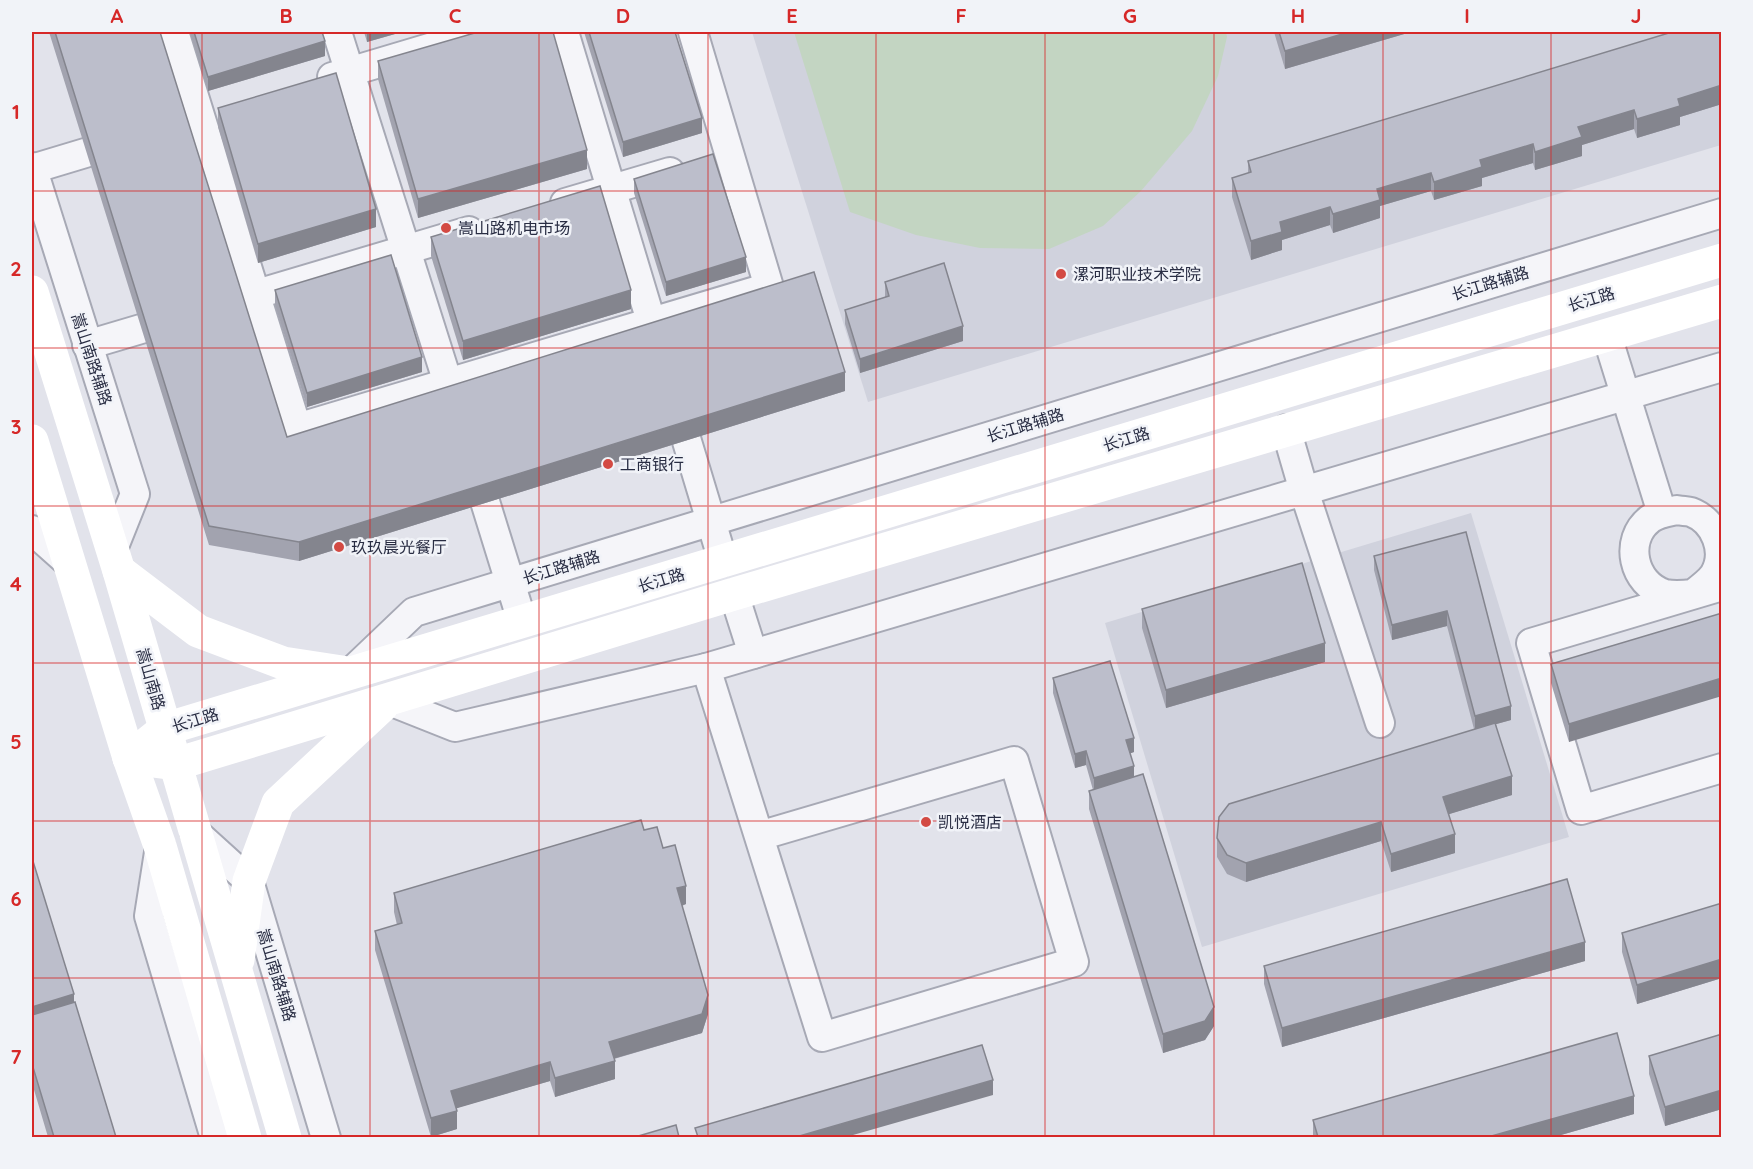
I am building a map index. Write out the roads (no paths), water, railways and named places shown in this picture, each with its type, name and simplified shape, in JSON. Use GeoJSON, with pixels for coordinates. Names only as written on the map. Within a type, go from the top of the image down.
{"type":"FeatureCollection","features":[{"type":"Feature","properties":{"kind":"main road","name":"长江路"},"geometry":{"type":"LineString","coordinates":[[129,758],[165,729],[1722,260]]}},
{"type":"Feature","properties":{"kind":"main road","name":"嵩山南路"},"geometry":{"type":"LineString","coordinates":[[32,292],[116,560],[285,1137]]}},
{"type":"Feature","properties":{"kind":"main road"},"geometry":{"type":"LineString","coordinates":[[129,758],[176,764],[734,594],[1722,301]]}},
{"type":"Feature","properties":{"kind":"main road"},"geometry":{"type":"LineString","coordinates":[[32,441],[39,523],[69,563],[129,758],[160,846],[245,1137]]}},
{"type":"Feature","properties":{"kind":"main road"},"geometry":{"type":"LineString","coordinates":[[116,560],[198,631],[283,663],[350,673]]}},
{"type":"Feature","properties":{"kind":"main road"},"geometry":{"type":"LineString","coordinates":[[236,971],[249,881],[278,803],[387,700]]}},
{"type":"Feature","properties":{"kind":"street"},"geometry":{"type":"LineString","coordinates":[[174,32],[297,429],[769,287],[712,160],[693,32]]}},
{"type":"Feature","properties":{"kind":"street"},"geometry":{"type":"LineString","coordinates":[[337,32],[522,621]]}},
{"type":"Feature","properties":{"kind":"street"},"geometry":{"type":"LineString","coordinates":[[307,85],[483,32]]}},
{"type":"Feature","properties":{"kind":"street"},"geometry":{"type":"LineString","coordinates":[[564,32],[723,561]]}},
{"type":"Feature","properties":{"kind":"street"},"geometry":{"type":"LineString","coordinates":[[32,169],[144,135]]}},
{"type":"Feature","properties":{"kind":"street"},"geometry":{"type":"LineString","coordinates":[[543,209],[712,160]]}},
{"type":"Feature","properties":{"kind":"street","name":"嵩山南路辅路"},"geometry":{"type":"LineString","coordinates":[[32,169],[135,494],[116,560]]}},
{"type":"Feature","properties":{"kind":"street","name":"长江路辅路"},"geometry":{"type":"LineString","coordinates":[[350,673],[414,612],[1722,213]]}},
{"type":"Feature","properties":{"kind":"street"},"geometry":{"type":"LineString","coordinates":[[87,345],[497,223]]}},
{"type":"Feature","properties":{"kind":"street"},"geometry":{"type":"LineString","coordinates":[[1607,336],[1662,513]]}},
{"type":"Feature","properties":{"kind":"street"},"geometry":{"type":"LineString","coordinates":[[387,700],[455,727],[706,668],[1722,367]]}},
{"type":"Feature","properties":{"kind":"street"},"geometry":{"type":"LineString","coordinates":[[1286,429],[1380,723]]}},
{"type":"Feature","properties":{"kind":"street"},"geometry":{"type":"LineString","coordinates":[[1677,510],[1691,513],[1704,520],[1717,538],[1719,560],[1714,574],[1693,594],[1666,594],[1654,589],[1644,580],[1637,568],[1634,555],[1641,529],[1650,519],[1662,513],[1677,510]]}},
{"type":"Feature","properties":{"kind":"street"},"geometry":{"type":"LineString","coordinates":[[1722,586],[1531,643],[1581,810],[1722,768]]}},
{"type":"Feature","properties":{"kind":"street"},"geometry":{"type":"LineString","coordinates":[[734,594],[753,654]]}},
{"type":"Feature","properties":{"kind":"street"},"geometry":{"type":"LineString","coordinates":[[706,668],[822,1037],[1074,962],[1014,761],[759,836]]}},
{"type":"Feature","properties":{"kind":"street"},"geometry":{"type":"LineString","coordinates":[[195,832],[249,881]]}},
{"type":"Feature","properties":{"kind":"street"},"geometry":{"type":"LineString","coordinates":[[160,846],[149,916],[215,1137]]}},
{"type":"Feature","properties":{"kind":"street","name":"嵩山南路辅路"},"geometry":{"type":"LineString","coordinates":[[249,881],[326,1137]]}},
{"type":"Feature","properties":{"kind":"place","name":"嵩山路机电市场"},"geometry":{"type":"Point","coordinates":[446,228]}},
{"type":"Feature","properties":{"kind":"place","name":"漯河职业技术学院"},"geometry":{"type":"Point","coordinates":[1061,274]}},
{"type":"Feature","properties":{"kind":"place","name":"工商银行"},"geometry":{"type":"Point","coordinates":[608,464]}},
{"type":"Feature","properties":{"kind":"place","name":"玖玖晨光餐厅"},"geometry":{"type":"Point","coordinates":[339,547]}},
{"type":"Feature","properties":{"kind":"place","name":"凯悦酒店"},"geometry":{"type":"Point","coordinates":[926,822]}}]}
